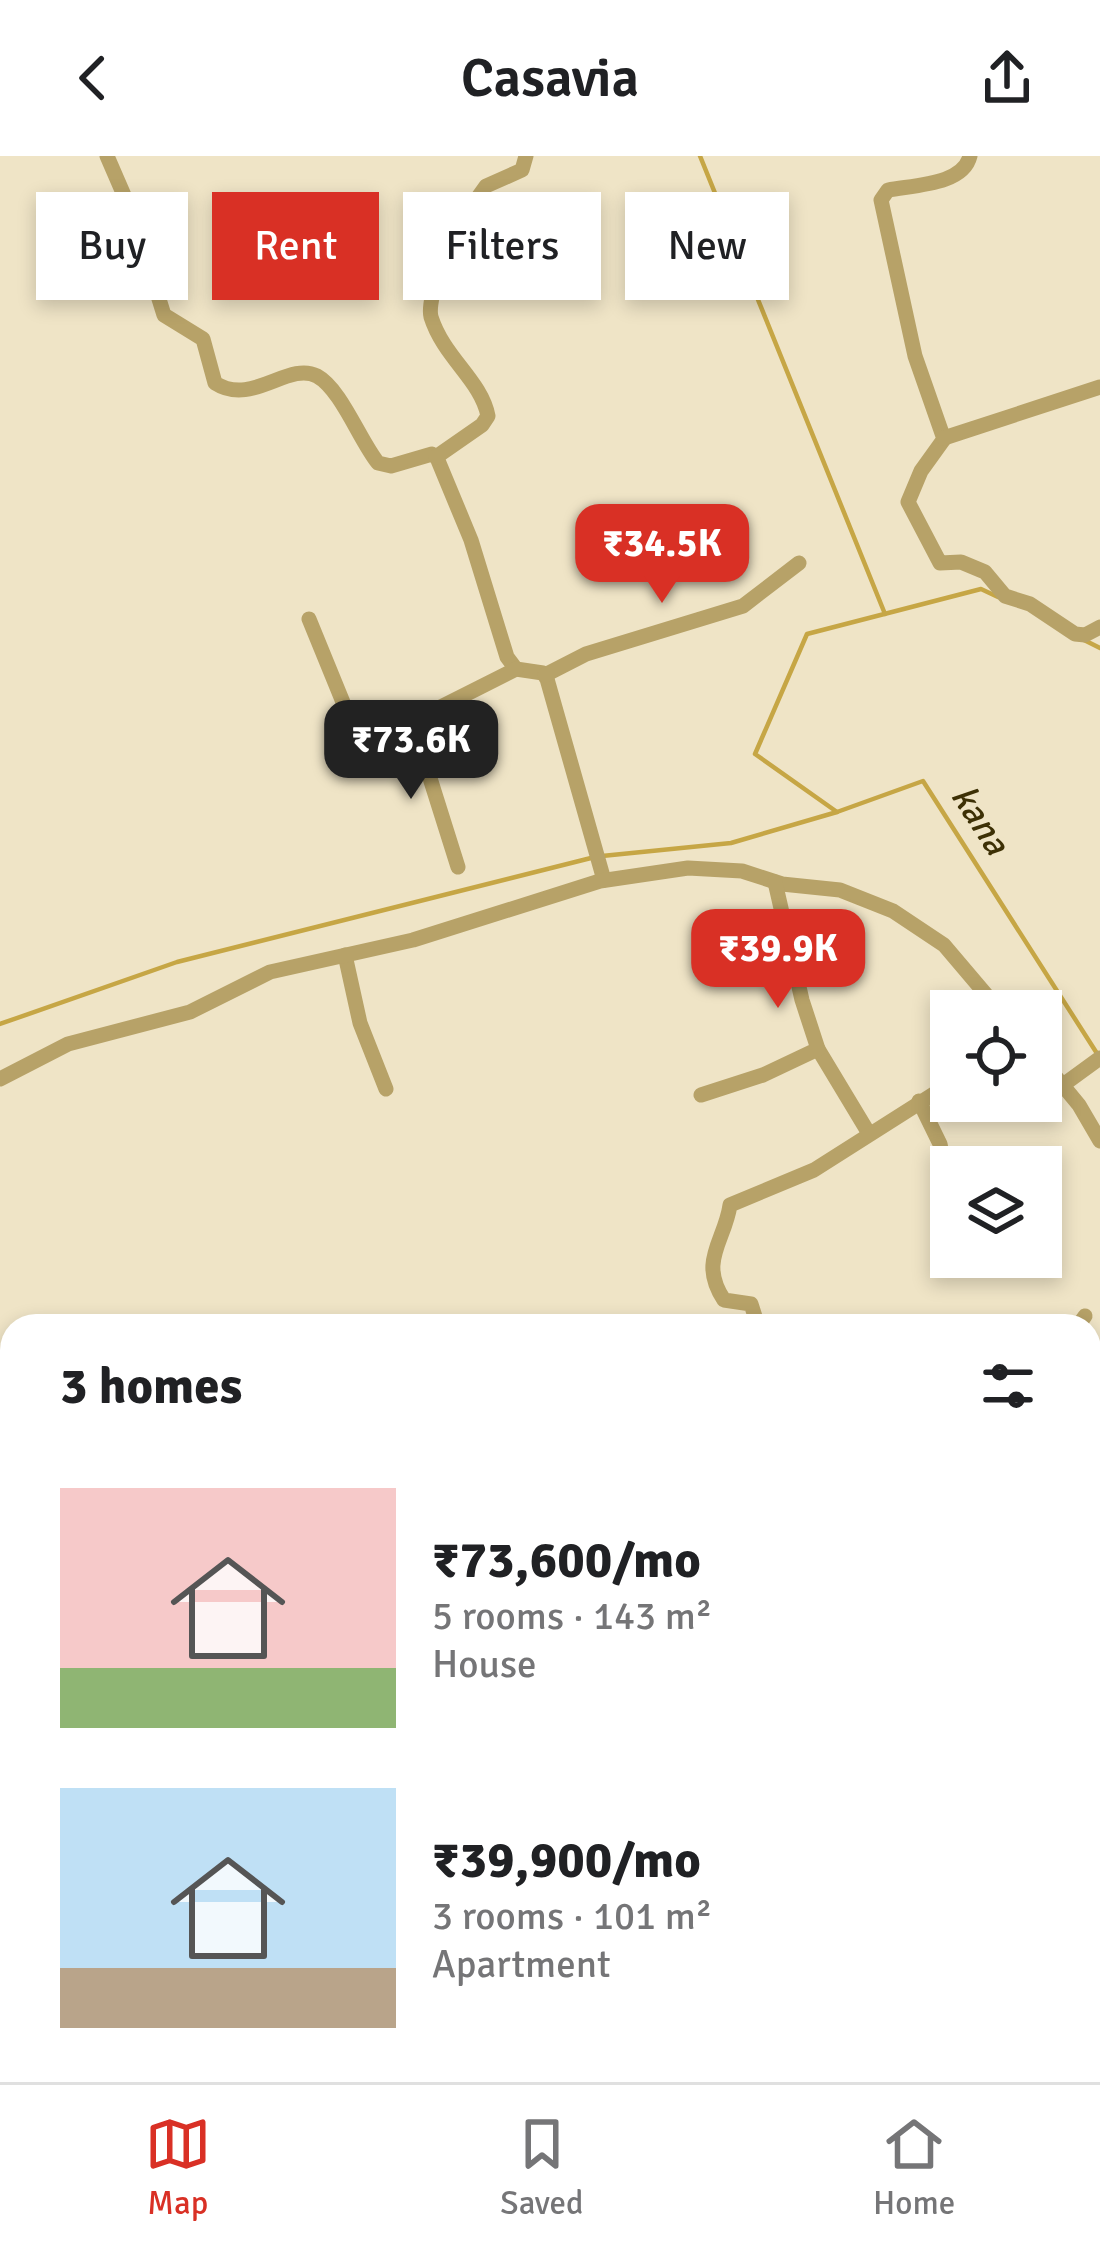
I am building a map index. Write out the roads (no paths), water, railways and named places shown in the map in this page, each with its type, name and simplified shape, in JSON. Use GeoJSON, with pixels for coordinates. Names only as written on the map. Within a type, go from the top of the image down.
{"type":"FeatureCollection","features":[{"type":"Feature","properties":{"kind":"street"},"geometry":{"type":"LineString","coordinates":[[107,156],[133,216],[164,315],[203,339],[215,383],[230,391],[248,390],[302,374],[315,375],[331,390],[378,463],[391,466],[427,454],[436,457],[471,540],[494,622],[516,669]]}},
{"type":"Feature","properties":{"kind":"street"},"geometry":{"type":"LineString","coordinates":[[482,192],[522,170],[526,156]]}},
{"type":"Feature","properties":{"kind":"street"},"geometry":{"type":"LineString","coordinates":[[944,438],[915,356],[881,200],[888,190],[957,176],[970,156]]}},
{"type":"Feature","properties":{"kind":"street"},"geometry":{"type":"LineString","coordinates":[[434,300],[431,316],[452,361],[482,395],[488,416],[436,457]]}},
{"type":"Feature","properties":{"kind":"street"},"geometry":{"type":"LineString","coordinates":[[1100,386],[944,438],[911,488],[908,502],[937,561],[967,564],[985,572],[1010,599],[1030,604],[1075,634],[1085,635],[1100,627]]}},
{"type":"Feature","properties":{"kind":"street"},"geometry":{"type":"LineString","coordinates":[[309,619],[357,738],[412,721],[516,669],[545,675],[586,654],[742,607],[799,562]]}},
{"type":"Feature","properties":{"kind":"street"},"geometry":{"type":"LineString","coordinates":[[545,675],[604,880]]}},
{"type":"Feature","properties":{"kind":"street"},"geometry":{"type":"LineString","coordinates":[[412,721],[458,867]]}},
{"type":"Feature","properties":{"kind":"street"},"geometry":{"type":"LineString","coordinates":[[0,1079],[68,1044],[190,1012],[258,976],[413,940],[604,880],[688,868],[742,872],[775,882],[839,890],[893,911],[944,945],[982,990]]}},
{"type":"Feature","properties":{"kind":"street"},"geometry":{"type":"LineString","coordinates":[[775,882],[818,1049],[868,1132]]}},
{"type":"Feature","properties":{"kind":"street"},"geometry":{"type":"LineString","coordinates":[[345,955],[359,1023],[386,1089]]}},
{"type":"Feature","properties":{"kind":"street"},"geometry":{"type":"LineString","coordinates":[[701,1095],[763,1075],[818,1049]]}},
{"type":"Feature","properties":{"kind":"street"},"geometry":{"type":"LineString","coordinates":[[1099,1059],[1063,1085],[1100,1141]]}},
{"type":"Feature","properties":{"kind":"street"},"geometry":{"type":"LineString","coordinates":[[754,1314],[751,1304],[724,1300],[716,1284],[712,1251],[728,1222],[730,1205],[797,1179],[930,1095]]}},
{"type":"Feature","properties":{"kind":"street"},"geometry":{"type":"LineString","coordinates":[[919,1101],[940,1146]]}},
{"type":"Feature","properties":{"kind":"waterway"},"geometry":{"type":"LineString","coordinates":[[700,156],[885,614]]}},
{"type":"Feature","properties":{"kind":"waterway","name":"kana"},"geometry":{"type":"LineString","coordinates":[[998,597],[981,589],[807,634],[755,754],[837,812],[923,781],[1098,1055]]}},
{"type":"Feature","properties":{"kind":"waterway","name":"kana"},"geometry":{"type":"LineString","coordinates":[[1084,640],[1100,648]]}},
{"type":"Feature","properties":{"kind":"waterway"},"geometry":{"type":"LineString","coordinates":[[602,856],[731,843],[837,812]]}},
{"type":"Feature","properties":{"kind":"waterway"},"geometry":{"type":"LineString","coordinates":[[0,1024],[177,962],[591,858]]}}]}
